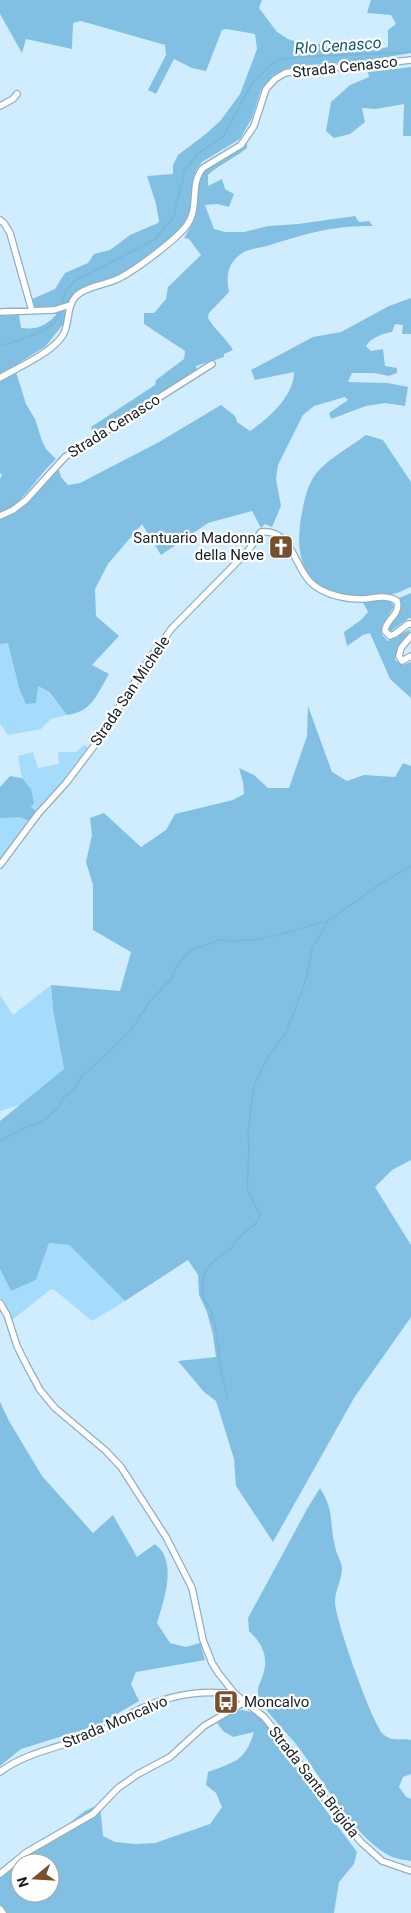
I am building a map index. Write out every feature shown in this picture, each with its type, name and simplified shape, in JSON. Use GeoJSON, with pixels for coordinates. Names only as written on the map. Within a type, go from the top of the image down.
{"type":"FeatureCollection","features":[{"type":"Feature","properties":{"kind":"street","name":"Strada Cenasco"},"geometry":{"type":"LineString","coordinates":[[0,312],[54,310],[70,305],[85,290],[126,274],[176,238],[188,224],[194,210],[194,188],[198,173],[241,145],[254,126],[266,89],[286,73],[411,60]]}},
{"type":"Feature","properties":{"kind":"street"},"geometry":{"type":"LineString","coordinates":[[0,106],[8,103],[17,94]]}},
{"type":"Feature","properties":{"kind":"street"},"geometry":{"type":"LineString","coordinates":[[0,220],[10,233],[32,311]]}},
{"type":"Feature","properties":{"kind":"street"},"geometry":{"type":"LineString","coordinates":[[0,378],[58,341],[68,324],[70,305]]}},
{"type":"Feature","properties":{"kind":"street","name":"Strada Cenasco"},"geometry":{"type":"LineString","coordinates":[[0,516],[13,510],[26,500],[65,457],[212,364]]}},
{"type":"Feature","properties":{"kind":"street","name":"Strada San Michele"},"geometry":{"type":"LineString","coordinates":[[0,865],[38,814],[66,783],[97,742],[150,658],[172,628],[247,552],[261,532],[269,532],[284,540],[291,547],[307,579],[326,593],[362,599],[384,596],[397,601],[396,613],[385,627],[385,632],[390,636],[411,624]]}},
{"type":"Feature","properties":{"kind":"street"},"geometry":{"type":"LineString","coordinates":[[411,636],[400,648],[399,656],[402,661],[411,656]]}},
{"type":"Feature","properties":{"kind":"street","name":"Strada Santa Brigida"},"geometry":{"type":"LineString","coordinates":[[0,1303],[9,1320],[17,1346],[26,1366],[40,1390],[55,1408],[121,1467],[163,1532],[192,1588],[203,1640],[212,1663],[235,1694],[270,1724],[330,1807],[361,1842],[382,1861],[411,1871]]}},
{"type":"Feature","properties":{"kind":"street","name":"Strada Moncalvo"},"geometry":{"type":"LineString","coordinates":[[0,1772],[12,1762],[90,1736],[133,1712],[158,1702],[183,1694],[206,1692],[235,1694]]}},
{"type":"Feature","properties":{"kind":"street"},"geometry":{"type":"LineString","coordinates":[[0,1874],[27,1852],[93,1814],[118,1788],[138,1774],[170,1757],[204,1726],[245,1702]]}},
{"type":"Feature","properties":{"kind":"street"},"geometry":{"type":"LineString","coordinates":[[0,1909],[3,1913]]}},
{"type":"Feature","properties":{"kind":"shaded area"},"geometry":{"type":"Polygon","coordinates":[[[0,0],[262,0],[259,8],[277,32],[288,39],[306,45],[320,44],[340,51],[341,47],[379,49],[388,47],[388,30],[396,24],[391,15],[367,13],[371,0],[411,0],[411,53],[364,61],[308,65],[284,69],[272,76],[261,90],[252,118],[240,139],[202,162],[196,170],[192,186],[192,209],[185,223],[175,236],[125,273],[88,288],[69,302],[64,323],[46,346],[0,375],[0,316],[19,315],[21,328],[36,328],[48,322],[56,315],[54,306],[35,308],[32,299],[55,289],[65,273],[88,263],[94,254],[110,250],[130,235],[158,223],[156,204],[147,176],[173,174],[173,165],[178,155],[221,120],[240,94],[257,49],[255,34],[222,30],[206,71],[192,68],[174,59],[156,94],[148,90],[166,55],[165,45],[81,21],[73,23],[72,49],[26,39],[22,53],[0,14],[0,0]]]}},
{"type":"Feature","properties":{"kind":"shaded area"},"geometry":{"type":"Polygon","coordinates":[[[411,67],[411,136],[403,136],[404,104],[376,109],[362,108],[365,122],[350,134],[334,138],[326,131],[331,102],[350,85],[369,77],[368,72],[411,67]]]}},
{"type":"Feature","properties":{"kind":"shaded area"},"geometry":{"type":"Polygon","coordinates":[[[247,141],[247,148],[208,175],[208,186],[222,179],[225,189],[234,194],[229,207],[217,204],[205,205],[214,229],[225,232],[244,232],[268,226],[355,216],[359,222],[369,221],[373,226],[345,227],[319,231],[241,254],[230,266],[229,292],[209,313],[208,318],[233,350],[224,354],[224,357],[196,366],[197,370],[94,436],[91,427],[155,385],[156,380],[184,359],[185,351],[144,324],[144,313],[154,313],[166,299],[168,287],[201,255],[189,239],[184,238],[194,221],[202,173],[247,141]]]}},
{"type":"Feature","properties":{"kind":"shaded area"},"geometry":{"type":"Polygon","coordinates":[[[411,298],[411,334],[402,334],[403,325],[395,324],[392,332],[374,338],[366,346],[371,351],[383,349],[385,366],[397,368],[397,373],[389,376],[374,373],[352,373],[348,382],[388,383],[408,387],[405,406],[385,403],[366,406],[331,419],[329,413],[348,400],[345,397],[314,406],[303,415],[278,465],[276,479],[281,506],[272,527],[265,524],[261,528],[252,511],[208,523],[161,555],[142,524],[108,564],[95,589],[96,616],[119,636],[92,665],[109,674],[97,695],[82,710],[67,715],[49,692],[38,686],[36,703],[26,704],[19,688],[8,643],[0,644],[0,519],[32,497],[58,467],[61,477],[68,485],[80,483],[159,442],[221,405],[235,416],[237,422],[250,431],[265,420],[285,398],[290,390],[294,372],[255,380],[251,370],[313,337],[341,332],[389,306],[411,298]]]}},
{"type":"Feature","properties":{"kind":"shaded area"},"geometry":{"type":"Polygon","coordinates":[[[16,372],[26,404],[35,419],[42,441],[46,449],[56,459],[16,503],[0,514],[0,479],[2,475],[0,473],[0,381],[16,372]]]}},
{"type":"Feature","properties":{"kind":"shaded area"},"geometry":{"type":"Polygon","coordinates":[[[366,435],[383,440],[411,482],[411,587],[393,594],[358,595],[326,589],[314,581],[306,570],[301,556],[299,538],[301,518],[303,505],[312,480],[325,464],[366,435]]]}},
{"type":"Feature","properties":{"kind":"shaded area"},"geometry":{"type":"Polygon","coordinates":[[[411,593],[411,618],[391,631],[388,630],[399,612],[399,598],[411,593]]]}},
{"type":"Feature","properties":{"kind":"shaded area"},"geometry":{"type":"Polygon","coordinates":[[[389,600],[394,606],[382,626],[382,635],[388,641],[411,629],[399,647],[395,660],[403,665],[411,662],[411,698],[390,679],[370,633],[363,635],[347,646],[344,632],[361,620],[368,612],[362,601],[389,600]]]}},
{"type":"Feature","properties":{"kind":"shaded area"},"geometry":{"type":"Polygon","coordinates":[[[8,642],[19,688],[38,686],[48,692],[67,715],[51,719],[41,729],[8,735],[0,724],[0,644],[8,642]]]}},
{"type":"Feature","properties":{"kind":"shaded area"},"geometry":{"type":"Polygon","coordinates":[[[308,706],[332,772],[347,781],[364,775],[395,777],[403,763],[411,766],[411,1160],[392,1170],[375,1187],[411,1245],[411,1317],[354,1398],[273,1542],[236,1486],[234,1459],[216,1401],[204,1392],[178,1361],[216,1357],[207,1312],[199,1295],[198,1275],[188,1260],[125,1301],[69,1245],[49,1243],[36,1280],[11,1291],[0,1269],[0,1121],[64,1069],[53,1010],[51,985],[120,991],[131,952],[93,930],[93,885],[86,862],[92,835],[90,818],[104,813],[141,847],[166,830],[175,814],[233,800],[244,794],[239,768],[254,775],[268,788],[289,788],[307,736],[308,706]]]}},
{"type":"Feature","properties":{"kind":"shaded area"},"geometry":{"type":"Polygon","coordinates":[[[84,745],[88,747],[62,782],[36,811],[31,807],[31,790],[22,778],[18,756],[33,752],[38,768],[59,764],[58,752],[76,752],[84,745]]]}},
{"type":"Feature","properties":{"kind":"shaded area"},"geometry":{"type":"Polygon","coordinates":[[[10,776],[22,778],[31,789],[34,803],[31,807],[36,811],[29,821],[19,817],[0,818],[0,787],[10,776]]]}},
{"type":"Feature","properties":{"kind":"shaded area"},"geometry":{"type":"Polygon","coordinates":[[[19,817],[29,821],[0,859],[0,818],[19,817]]]}},
{"type":"Feature","properties":{"kind":"shaded area"},"geometry":{"type":"Polygon","coordinates":[[[51,985],[53,1010],[64,1069],[23,1104],[0,1111],[0,995],[13,1015],[51,985]]]}},
{"type":"Feature","properties":{"kind":"shaded area"},"geometry":{"type":"Polygon","coordinates":[[[49,1243],[69,1245],[125,1301],[92,1321],[51,1289],[12,1320],[4,1301],[0,1297],[0,1269],[11,1291],[36,1280],[49,1243]]]}},
{"type":"Feature","properties":{"kind":"shaded area"},"geometry":{"type":"Polygon","coordinates":[[[0,1402],[9,1421],[42,1476],[93,1533],[113,1515],[137,1557],[155,1544],[161,1550],[166,1561],[168,1579],[157,1623],[170,1643],[186,1647],[200,1643],[205,1660],[136,1672],[131,1684],[139,1701],[98,1725],[21,1749],[0,1766],[0,1402]]]}},
{"type":"Feature","properties":{"kind":"shaded area"},"geometry":{"type":"Polygon","coordinates":[[[320,1488],[330,1510],[333,1538],[342,1568],[335,1602],[341,1628],[355,1670],[371,1711],[383,1734],[393,1739],[411,1740],[411,1774],[403,1777],[399,1787],[406,1797],[411,1799],[411,1861],[392,1857],[377,1848],[351,1822],[296,1744],[263,1705],[258,1693],[258,1687],[265,1668],[265,1656],[258,1640],[249,1631],[248,1618],[320,1488]]]}},
{"type":"Feature","properties":{"kind":"shaded area"},"geometry":{"type":"Polygon","coordinates":[[[242,1710],[252,1712],[267,1724],[322,1805],[357,1852],[354,1864],[339,1882],[334,1913],[6,1913],[0,1907],[0,1877],[10,1869],[10,1903],[60,1903],[60,1853],[31,1853],[85,1811],[100,1804],[103,1836],[115,1842],[155,1843],[210,1824],[222,1807],[216,1793],[206,1785],[208,1772],[237,1760],[247,1750],[254,1732],[233,1737],[223,1731],[215,1720],[229,1713],[242,1710]]]}},
{"type":"Feature","properties":{"kind":"waterway","name":"RIo Cenasco"},"geometry":{"type":"LineString","coordinates":[[62,303],[65,291],[76,280],[154,240],[173,218],[185,170],[200,152],[223,137],[252,83],[271,64],[279,60],[298,57],[411,52]]}},
{"type":"Feature","properties":{"kind":"waterway","name":"RIo Cenasco"},"geometry":{"type":"LineString","coordinates":[[0,346],[26,338],[43,330],[51,325],[61,312]]}},
{"type":"Feature","properties":{"kind":"waterway"},"geometry":{"type":"LineString","coordinates":[[299,929],[328,921],[380,884],[411,866]]}},
{"type":"Feature","properties":{"kind":"waterway"},"geometry":{"type":"LineString","coordinates":[[226,1398],[227,1394],[220,1367],[217,1333],[211,1311],[203,1297],[202,1284],[206,1270],[255,1224],[260,1215],[247,1189],[248,1133],[254,1085],[269,1055],[283,1037],[293,1016],[306,979],[312,949],[328,921]]}},
{"type":"Feature","properties":{"kind":"waterway"},"geometry":{"type":"LineString","coordinates":[[0,1141],[26,1127],[43,1121],[57,1109],[63,1098],[73,1090],[82,1076],[132,1029],[150,1001],[173,977],[175,969],[192,950],[220,940],[259,939],[298,930]]}},
{"type":"Feature","properties":{"kind":"place","name":"Santuario Madonna della Neve"},"geometry":{"type":"Point","coordinates":[281,547]}},
{"type":"Feature","properties":{"kind":"place","name":"Moncalvo"},"geometry":{"type":"Point","coordinates":[226,1702]}}]}
